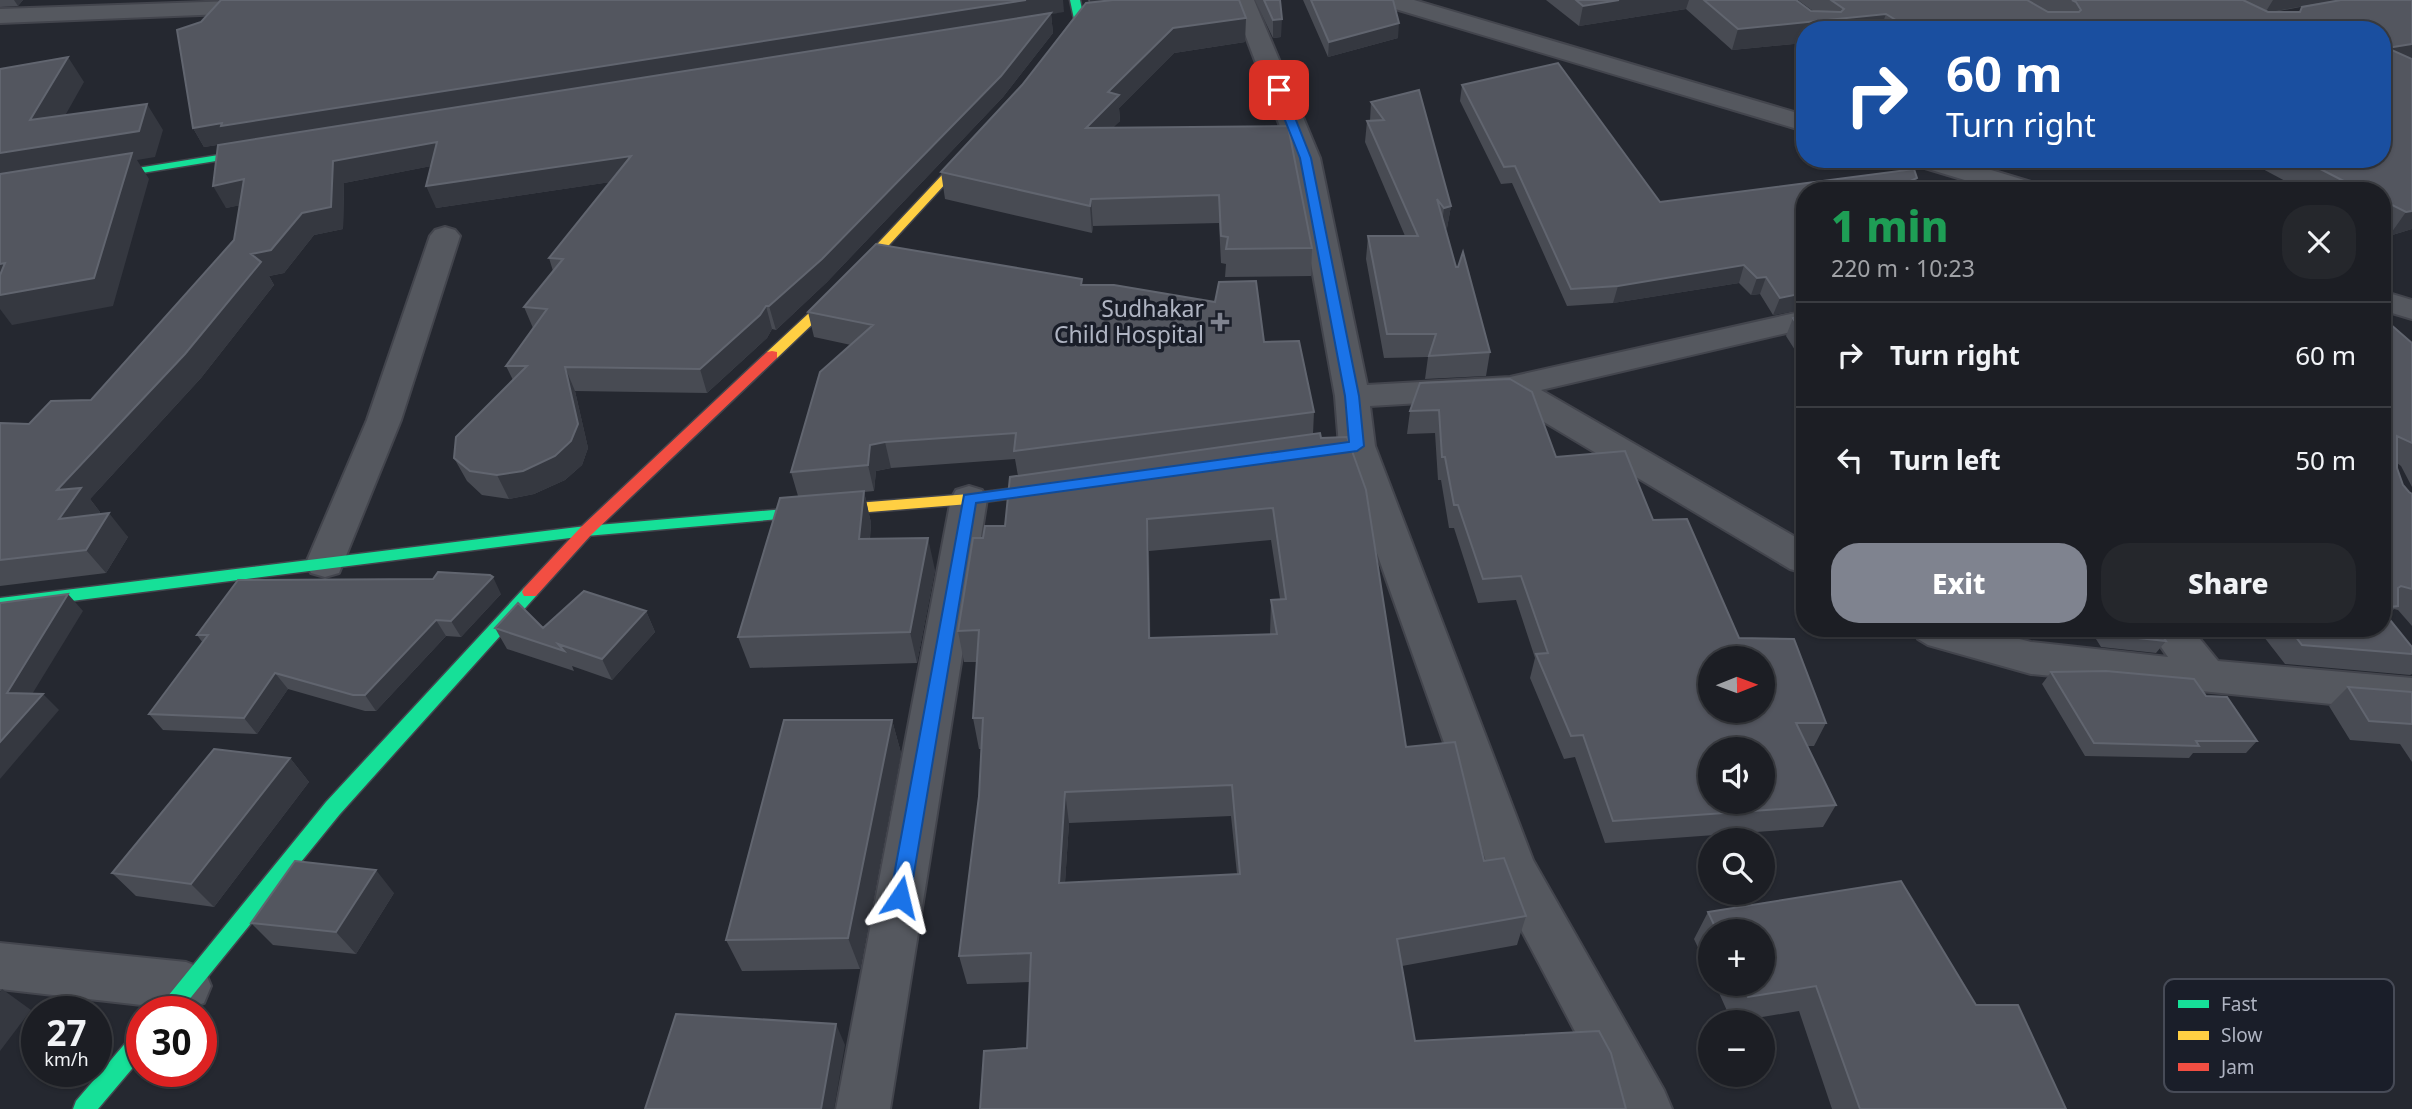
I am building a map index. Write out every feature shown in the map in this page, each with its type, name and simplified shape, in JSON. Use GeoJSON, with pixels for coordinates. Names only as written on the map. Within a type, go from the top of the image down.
{"type":"FeatureCollection","features":[{"type":"Feature","properties":{"kind":"street"},"geometry":{"type":"LineString","coordinates":[[1075,0],[1086,18]]}},
{"type":"Feature","properties":{"kind":"street"},"geometry":{"type":"LineString","coordinates":[[1390,0],[1796,121]]}},
{"type":"Feature","properties":{"kind":"street"},"geometry":{"type":"LineString","coordinates":[[1235,1],[1306,158],[1352,396],[1350,447],[1512,867],[1645,1109]]}},
{"type":"Feature","properties":{"kind":"street"},"geometry":{"type":"LineString","coordinates":[[0,16],[287,6]]}},
{"type":"Feature","properties":{"kind":"street"},"geometry":{"type":"LineString","coordinates":[[1052,24],[1086,18]]}},
{"type":"Feature","properties":{"kind":"street"},"geometry":{"type":"LineString","coordinates":[[1040,71],[1086,18]]}},
{"type":"Feature","properties":{"kind":"street"},"geometry":{"type":"LineString","coordinates":[[178,996],[333,808],[586,531],[840,290],[987,134]]}},
{"type":"Feature","properties":{"kind":"street"},"geometry":{"type":"LineString","coordinates":[[0,193],[287,147]]}},
{"type":"Feature","properties":{"kind":"street"},"geometry":{"type":"LineString","coordinates":[[1955,168],[2001,182]]}},
{"type":"Feature","properties":{"kind":"street"},"geometry":{"type":"LineString","coordinates":[[2022,168],[2041,182]]}},
{"type":"Feature","properties":{"kind":"street"},"geometry":{"type":"LineString","coordinates":[[325,563],[384,420],[446,236]]}},
{"type":"Feature","properties":{"kind":"street"},"geometry":{"type":"LineString","coordinates":[[2391,303],[2412,310]]}},
{"type":"Feature","properties":{"kind":"street"},"geometry":{"type":"LineString","coordinates":[[1352,396],[1510,387],[1796,322]]}},
{"type":"Feature","properties":{"kind":"street"},"geometry":{"type":"LineString","coordinates":[[1510,387],[1796,554]]}},
{"type":"Feature","properties":{"kind":"street"},"geometry":{"type":"LineString","coordinates":[[0,604],[586,531],[969,499],[1080,484]]}},
{"type":"Feature","properties":{"kind":"street"},"geometry":{"type":"LineString","coordinates":[[863,1109],[969,499]]}},
{"type":"Feature","properties":{"kind":"street"},"geometry":{"type":"LineString","coordinates":[[1953,637],[2031,658],[2412,695]]}},
{"type":"Feature","properties":{"kind":"street"},"geometry":{"type":"LineString","coordinates":[[2175,637],[2207,677]]}},
{"type":"Feature","properties":{"kind":"street"},"geometry":{"type":"LineString","coordinates":[[0,966],[160,996]]}},
{"type":"Feature","properties":{"kind":"street"},"geometry":{"type":"LineString","coordinates":[[85,1109],[126,1059]]}},
{"type":"Feature","properties":{"kind":"building"},"geometry":{"type":"Polygon","coordinates":[[[221,0],[1026,0],[221,126],[222,123],[193,128],[177,30],[201,22],[221,0]]]}},
{"type":"Feature","properties":{"kind":"building"},"geometry":{"type":"Polygon","coordinates":[[[1113,0],[1239,0],[1246,18],[1173,28],[1108,92],[1119,95],[1086,128],[1288,126],[1312,248],[1226,249],[1228,237],[1221,236],[1219,195],[1091,199],[1090,206],[941,172],[1022,85],[1086,3],[1113,0]]]}},
{"type":"Feature","properties":{"kind":"building"},"geometry":{"type":"Polygon","coordinates":[[[1264,0],[1280,0],[1282,19],[1273,20],[1264,0]]]}},
{"type":"Feature","properties":{"kind":"building"},"geometry":{"type":"Polygon","coordinates":[[[1311,0],[1393,0],[1399,23],[1329,42],[1311,0]]]}},
{"type":"Feature","properties":{"kind":"building"},"geometry":{"type":"Polygon","coordinates":[[[1576,0],[1619,0],[1583,6],[1576,0]]]}},
{"type":"Feature","properties":{"kind":"building"},"geometry":{"type":"Polygon","coordinates":[[[1704,0],[1796,0],[1811,11],[1841,12],[1844,9],[1831,0],[2027,0],[2048,12],[2079,12],[2081,10],[2072,0],[2243,0],[2268,12],[2300,12],[2302,7],[2341,0],[2412,0],[2412,44],[2391,47],[2391,21],[1897,21],[1886,14],[1796,21],[1796,23],[1738,29],[1704,0]]]}},
{"type":"Feature","properties":{"kind":"building"},"geometry":{"type":"Polygon","coordinates":[[[1051,13],[1001,76],[822,259],[766,306],[760,315],[700,369],[565,367],[578,424],[571,441],[555,456],[523,471],[497,475],[470,471],[454,458],[456,437],[527,366],[506,366],[547,309],[524,307],[563,259],[549,258],[631,156],[426,186],[437,142],[333,161],[331,207],[302,213],[271,250],[251,254],[261,262],[185,354],[57,490],[81,488],[59,519],[109,513],[86,550],[0,560],[0,423],[29,424],[51,401],[91,400],[234,240],[244,179],[213,186],[218,145],[1051,13]]]}},
{"type":"Feature","properties":{"kind":"building"},"geometry":{"type":"Polygon","coordinates":[[[2391,50],[2412,59],[2412,211],[2406,212],[2391,204],[2391,182],[2346,182],[2318,168],[2391,168],[2391,50]]]}},
{"type":"Feature","properties":{"kind":"building"},"geometry":{"type":"Polygon","coordinates":[[[68,57],[30,120],[147,104],[139,131],[0,153],[0,69],[68,57]]]}},
{"type":"Feature","properties":{"kind":"building"},"geometry":{"type":"Polygon","coordinates":[[[1558,63],[1660,202],[1796,184],[1796,295],[1780,298],[1766,277],[1757,278],[1744,265],[1618,286],[1571,289],[1515,166],[1504,167],[1462,85],[1558,63]]]}},
{"type":"Feature","properties":{"kind":"building"},"geometry":{"type":"Polygon","coordinates":[[[1419,90],[1451,206],[1444,208],[1437,199],[1456,267],[1463,252],[1490,352],[1429,356],[1436,334],[1387,334],[1368,236],[1418,236],[1367,121],[1384,120],[1371,102],[1419,90]]]}},
{"type":"Feature","properties":{"kind":"building"},"geometry":{"type":"Polygon","coordinates":[[[132,153],[94,278],[0,295],[0,275],[5,263],[0,264],[0,174],[132,153]]]}},
{"type":"Feature","properties":{"kind":"building"},"geometry":{"type":"Polygon","coordinates":[[[1914,169],[1917,178],[1908,182],[1814,182],[1914,169]]]}},
{"type":"Feature","properties":{"kind":"building"},"geometry":{"type":"Polygon","coordinates":[[[876,244],[1082,279],[1081,285],[1114,285],[1215,302],[1219,282],[1256,281],[1264,342],[1299,341],[1314,412],[1014,451],[1016,433],[885,442],[870,445],[868,465],[791,472],[820,372],[873,325],[808,312],[876,244]]]}},
{"type":"Feature","properties":{"kind":"building"},"geometry":{"type":"Polygon","coordinates":[[[2391,325],[2412,343],[2412,443],[2397,436],[2397,468],[2403,485],[2412,494],[2412,589],[2401,586],[2398,588],[2398,606],[2391,607],[2391,325]]]}},
{"type":"Feature","properties":{"kind":"building"},"geometry":{"type":"Polygon","coordinates":[[[1510,379],[1532,392],[1556,457],[1625,451],[1653,520],[1687,519],[1739,638],[1794,639],[1826,723],[1796,723],[1836,805],[1775,809],[1775,737],[1698,737],[1698,814],[1711,814],[1613,821],[1583,735],[1571,736],[1536,654],[1548,653],[1521,576],[1483,579],[1458,505],[1454,505],[1445,457],[1442,457],[1439,410],[1410,411],[1420,383],[1510,379]]]}},
{"type":"Feature","properties":{"kind":"building"},"geometry":{"type":"Polygon","coordinates":[[[1320,433],[1321,438],[1347,437],[1366,490],[1406,747],[1455,742],[1484,861],[1504,858],[1526,916],[1397,939],[1415,1041],[1599,1031],[1611,1053],[1626,1109],[980,1109],[984,1051],[1027,1048],[1031,953],[959,956],[979,796],[983,718],[973,718],[979,630],[958,631],[973,538],[983,538],[985,526],[1005,526],[1010,477],[1320,433]],[[1273,508],[1147,519],[1149,638],[1277,634],[1271,600],[1286,599],[1273,508]],[[1232,785],[1065,792],[1059,883],[1240,874],[1232,785]]]}},
{"type":"Feature","properties":{"kind":"building"},"geometry":{"type":"Polygon","coordinates":[[[864,491],[859,539],[928,538],[910,632],[738,637],[780,498],[864,491]]]}},
{"type":"Feature","properties":{"kind":"building"},"geometry":{"type":"Polygon","coordinates":[[[438,572],[493,577],[451,621],[436,620],[365,695],[353,695],[275,673],[244,718],[149,714],[208,635],[197,635],[238,580],[433,579],[438,572]]]}},
{"type":"Feature","properties":{"kind":"building"},"geometry":{"type":"Polygon","coordinates":[[[584,591],[646,611],[602,659],[558,644],[564,651],[495,628],[518,603],[543,628],[584,591]]]}},
{"type":"Feature","properties":{"kind":"building"},"geometry":{"type":"Polygon","coordinates":[[[68,594],[7,693],[43,694],[0,742],[0,603],[68,594]]]}},
{"type":"Feature","properties":{"kind":"building"},"geometry":{"type":"Polygon","coordinates":[[[2391,621],[2412,647],[2412,654],[2302,645],[2296,637],[2391,637],[2391,621]]]}},
{"type":"Feature","properties":{"kind":"building"},"geometry":{"type":"Polygon","coordinates":[[[2129,637],[2163,637],[2166,641],[2129,637]]]}},
{"type":"Feature","properties":{"kind":"building"},"geometry":{"type":"Polygon","coordinates":[[[2106,671],[2194,679],[2206,696],[2227,697],[2257,741],[2196,741],[2199,746],[2094,743],[2051,672],[2106,671]]]}},
{"type":"Feature","properties":{"kind":"building"},"geometry":{"type":"Polygon","coordinates":[[[2348,687],[2412,692],[2412,724],[2369,721],[2348,687]]]}},
{"type":"Feature","properties":{"kind":"building"},"geometry":{"type":"Polygon","coordinates":[[[784,720],[892,720],[848,938],[726,940],[784,720]]]}},
{"type":"Feature","properties":{"kind":"building"},"geometry":{"type":"Polygon","coordinates":[[[214,749],[290,758],[191,884],[112,873],[214,749]]]}},
{"type":"Feature","properties":{"kind":"building"},"geometry":{"type":"Polygon","coordinates":[[[295,861],[376,870],[336,932],[251,923],[295,861]]]}},
{"type":"Feature","properties":{"kind":"building"},"geometry":{"type":"Polygon","coordinates":[[[1901,881],[1976,1005],[2018,1005],[2066,1109],[1860,1109],[1816,986],[1775,993],[1775,919],[1711,919],[1708,912],[1752,905],[1775,905],[1775,901],[1901,881]]]}},
{"type":"Feature","properties":{"kind":"building"},"geometry":{"type":"Polygon","coordinates":[[[676,1014],[836,1024],[821,1109],[645,1109],[676,1014]]]}},
{"type":"Feature","properties":{"kind":"traffic: fast"},"geometry":{"type":"LineString","coordinates":[[1052,55],[1079,19],[1075,0]]}},
{"type":"Feature","properties":{"kind":"traffic: fast"},"geometry":{"type":"LineString","coordinates":[[0,193],[268,150]]}},
{"type":"Feature","properties":{"kind":"traffic: fast"},"geometry":{"type":"LineString","coordinates":[[0,604],[586,531],[844,509]]}},
{"type":"Feature","properties":{"kind":"traffic: fast"},"geometry":{"type":"LineString","coordinates":[[178,996],[333,808],[530,592]]}},
{"type":"Feature","properties":{"kind":"traffic: fast"},"geometry":{"type":"LineString","coordinates":[[84,1109],[126,1059]]}},
{"type":"Feature","properties":{"kind":"traffic: slow"},"geometry":{"type":"LineString","coordinates":[[772,355],[840,291],[977,144]]}},
{"type":"Feature","properties":{"kind":"traffic: slow"},"geometry":{"type":"LineString","coordinates":[[844,509],[969,499],[1060,487]]}},
{"type":"Feature","properties":{"kind":"traffic: jam"},"geometry":{"type":"LineString","coordinates":[[530,592],[586,531],[772,355]]}},
{"type":"Feature","properties":{"kind":"place","name":"Sudhakar Child Hospital"},"geometry":{"type":"Point","coordinates":[1220,322]}},
{"type":"Feature","properties":{"kind":"route"},"geometry":{"type":"LineString","coordinates":[[900,897],[969,499],[1357,446],[1352,396],[1332,307],[1306,158],[1279,90]]}}]}
